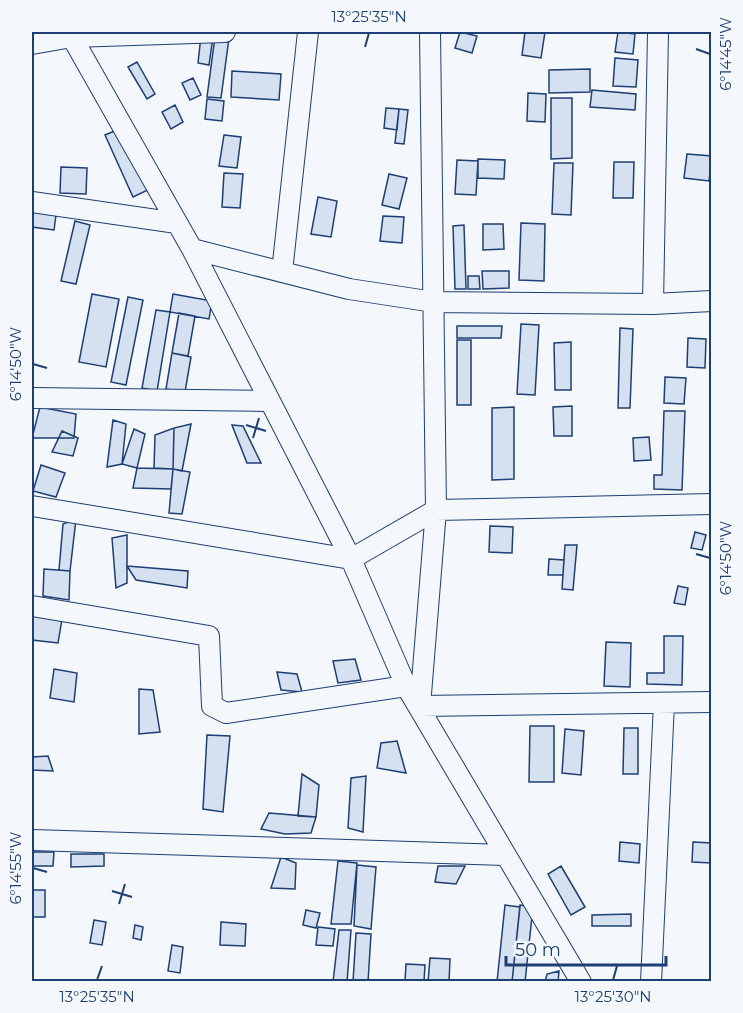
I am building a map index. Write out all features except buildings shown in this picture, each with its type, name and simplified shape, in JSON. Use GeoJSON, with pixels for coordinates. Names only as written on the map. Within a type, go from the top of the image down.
{"type":"FeatureCollection","features":[{"type":"Feature","properties":{"kind":"street"},"geometry":{"type":"LineString","coordinates":[[32,44],[70,34],[225,32]]}},
{"type":"Feature","properties":{"kind":"street"},"geometry":{"type":"LineString","coordinates":[[282,272],[308,32]]}},
{"type":"Feature","properties":{"kind":"street"},"geometry":{"type":"LineString","coordinates":[[420,706],[436,510],[430,32]]}},
{"type":"Feature","properties":{"kind":"street"},"geometry":{"type":"LineString","coordinates":[[653,304],[658,32]]}},
{"type":"Feature","properties":{"kind":"street"},"geometry":{"type":"LineString","coordinates":[[70,34],[192,249],[351,559],[406,686],[420,706],[505,855],[581,981]]}},
{"type":"Feature","properties":{"kind":"street"},"geometry":{"type":"LineString","coordinates":[[32,202],[177,223]]}},
{"type":"Feature","properties":{"kind":"street"},"geometry":{"type":"LineString","coordinates":[[192,249],[349,289],[434,302],[653,304],[711,301]]}},
{"type":"Feature","properties":{"kind":"street"},"geometry":{"type":"LineString","coordinates":[[32,398],[269,401]]}},
{"type":"Feature","properties":{"kind":"street"},"geometry":{"type":"LineString","coordinates":[[32,506],[351,559],[436,510],[711,504]]}},
{"type":"Feature","properties":{"kind":"street"},"geometry":{"type":"LineString","coordinates":[[32,606],[209,636],[212,706],[226,713],[406,686]]}},
{"type":"Feature","properties":{"kind":"street"},"geometry":{"type":"LineString","coordinates":[[420,706],[711,702]]}},
{"type":"Feature","properties":{"kind":"street"},"geometry":{"type":"LineString","coordinates":[[651,981],[664,703]]}},
{"type":"Feature","properties":{"kind":"street"},"geometry":{"type":"LineString","coordinates":[[32,840],[505,855]]}}]}
